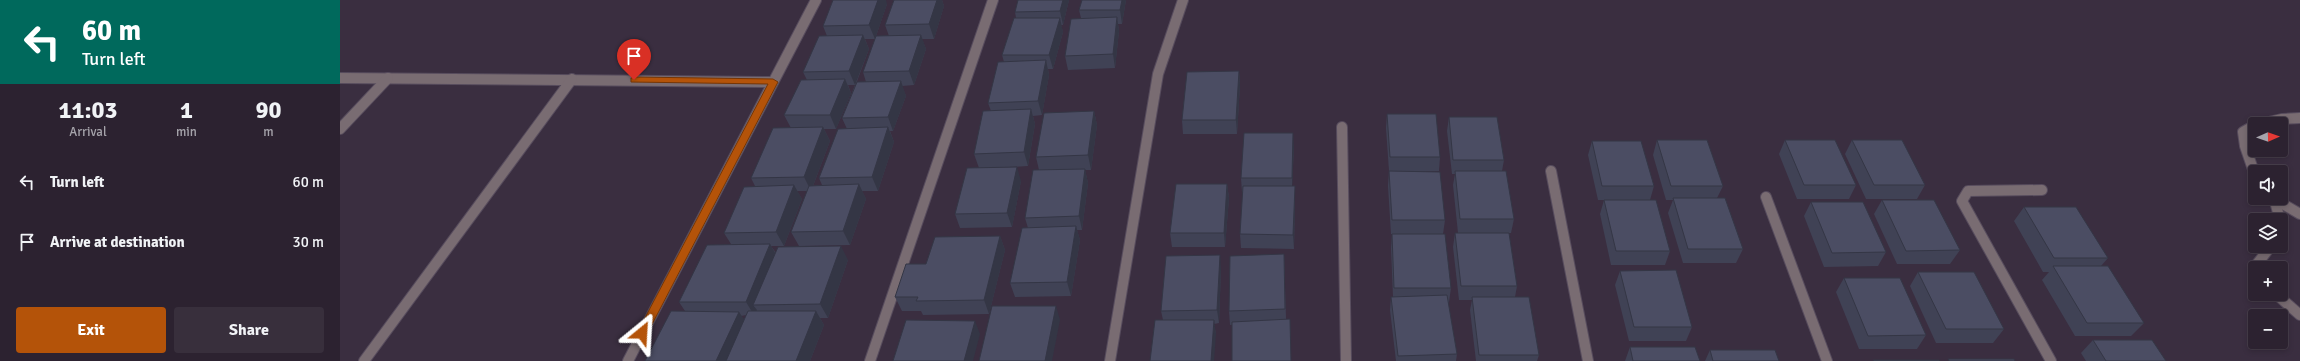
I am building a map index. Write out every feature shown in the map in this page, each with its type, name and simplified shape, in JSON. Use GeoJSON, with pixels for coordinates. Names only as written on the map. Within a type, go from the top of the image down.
{"type":"FeatureCollection","features":[{"type":"Feature","properties":{"kind":"street"},"geometry":{"type":"LineString","coordinates":[[628,361],[816,0]]}},
{"type":"Feature","properties":{"kind":"street"},"geometry":{"type":"LineString","coordinates":[[870,361],[993,0]]}},
{"type":"Feature","properties":{"kind":"street"},"geometry":{"type":"LineString","coordinates":[[1110,361],[1158,74],[1183,0]]}},
{"type":"Feature","properties":{"kind":"street"},"geometry":{"type":"LineString","coordinates":[[340,78],[773,82]]}},
{"type":"Feature","properties":{"kind":"street"},"geometry":{"type":"LineString","coordinates":[[340,129],[388,78]]}},
{"type":"Feature","properties":{"kind":"street"},"geometry":{"type":"LineString","coordinates":[[364,361],[572,79]]}},
{"type":"Feature","properties":{"kind":"street"},"geometry":{"type":"LineString","coordinates":[[2288,119],[2300,118]]}},
{"type":"Feature","properties":{"kind":"street"},"geometry":{"type":"LineString","coordinates":[[1342,127],[1346,361]]}},
{"type":"Feature","properties":{"kind":"street"},"geometry":{"type":"LineString","coordinates":[[2248,129],[2243,132],[2248,155]]}},
{"type":"Feature","properties":{"kind":"street"},"geometry":{"type":"LineString","coordinates":[[1551,171],[1588,361]]}},
{"type":"Feature","properties":{"kind":"street"},"geometry":{"type":"LineString","coordinates":[[2042,190],[1968,191],[1962,201],[2051,361]]}},
{"type":"Feature","properties":{"kind":"street"},"geometry":{"type":"LineString","coordinates":[[1766,198],[1827,361]]}},
{"type":"Feature","properties":{"kind":"street"},"geometry":{"type":"LineString","coordinates":[[2285,205],[2300,214]]}},
{"type":"Feature","properties":{"kind":"street"},"geometry":{"type":"LineString","coordinates":[[2260,261],[2266,253]]}},
{"type":"Feature","properties":{"kind":"street"},"geometry":{"type":"LineString","coordinates":[[2284,301],[2300,315]]}},
{"type":"Feature","properties":{"kind":"building"},"geometry":{"type":"Polygon","coordinates":[[[833,0],[878,0],[869,25],[823,26],[833,0]]]}},
{"type":"Feature","properties":{"kind":"building"},"geometry":{"type":"Polygon","coordinates":[[[894,0],[937,0],[929,24],[885,25],[894,0]]]}},
{"type":"Feature","properties":{"kind":"building"},"geometry":{"type":"Polygon","coordinates":[[[1018,0],[1063,0],[1060,11],[1015,12],[1018,0]]]}},
{"type":"Feature","properties":{"kind":"building"},"geometry":{"type":"Polygon","coordinates":[[[1082,0],[1122,0],[1120,10],[1079,10],[1082,0]]]}},
{"type":"Feature","properties":{"kind":"building"},"geometry":{"type":"Polygon","coordinates":[[[1117,17],[1113,54],[1065,56],[1071,19],[1117,17]]]}},
{"type":"Feature","properties":{"kind":"building"},"geometry":{"type":"Polygon","coordinates":[[[1014,18],[1060,18],[1049,55],[1002,55],[1014,18]]]}},
{"type":"Feature","properties":{"kind":"building"},"geometry":{"type":"Polygon","coordinates":[[[863,35],[849,71],[803,72],[819,36],[863,35]]]}},
{"type":"Feature","properties":{"kind":"building"},"geometry":{"type":"Polygon","coordinates":[[[921,35],[909,71],[863,72],[876,36],[921,35]]]}},
{"type":"Feature","properties":{"kind":"building"},"geometry":{"type":"Polygon","coordinates":[[[1046,60],[1038,101],[988,103],[998,62],[1046,60]]]}},
{"type":"Feature","properties":{"kind":"building"},"geometry":{"type":"Polygon","coordinates":[[[1239,71],[1236,120],[1182,120],[1187,72],[1239,71]]]}},
{"type":"Feature","properties":{"kind":"building"},"geometry":{"type":"Polygon","coordinates":[[[845,79],[830,115],[784,115],[801,80],[845,79]]]}},
{"type":"Feature","properties":{"kind":"building"},"geometry":{"type":"Polygon","coordinates":[[[901,81],[888,117],[842,118],[857,82],[901,81]]]}},
{"type":"Feature","properties":{"kind":"building"},"geometry":{"type":"Polygon","coordinates":[[[1031,109],[1024,152],[974,154],[983,111],[1031,109]]]}},
{"type":"Feature","properties":{"kind":"building"},"geometry":{"type":"Polygon","coordinates":[[[1094,111],[1088,155],[1036,157],[1044,113],[1094,111]]]}},
{"type":"Feature","properties":{"kind":"building"},"geometry":{"type":"Polygon","coordinates":[[[1387,114],[1436,114],[1440,157],[1390,157],[1387,114]]]}},
{"type":"Feature","properties":{"kind":"building"},"geometry":{"type":"Polygon","coordinates":[[[1449,117],[1497,117],[1504,160],[1453,160],[1449,117]]]}},
{"type":"Feature","properties":{"kind":"building"},"geometry":{"type":"Polygon","coordinates":[[[823,127],[804,177],[751,178],[773,128],[823,127]]]}},
{"type":"Feature","properties":{"kind":"building"},"geometry":{"type":"Polygon","coordinates":[[[888,127],[872,177],[819,178],[838,129],[888,127]]]}},
{"type":"Feature","properties":{"kind":"building"},"geometry":{"type":"Polygon","coordinates":[[[1244,133],[1293,133],[1292,178],[1241,178],[1244,133]]]}},
{"type":"Feature","properties":{"kind":"building"},"geometry":{"type":"Polygon","coordinates":[[[1657,140],[1707,140],[1723,186],[1671,186],[1657,140]]]}},
{"type":"Feature","properties":{"kind":"building"},"geometry":{"type":"Polygon","coordinates":[[[1785,140],[1835,140],[1856,185],[1804,185],[1785,140]]]}},
{"type":"Feature","properties":{"kind":"building"},"geometry":{"type":"Polygon","coordinates":[[[1852,140],[1902,140],[1925,185],[1874,185],[1852,140]]]}},
{"type":"Feature","properties":{"kind":"building"},"geometry":{"type":"Polygon","coordinates":[[[1592,141],[1641,141],[1654,186],[1602,186],[1592,141]]]}},
{"type":"Feature","properties":{"kind":"building"},"geometry":{"type":"Polygon","coordinates":[[[1017,167],[1007,213],[955,214],[967,168],[1017,167]]]}},
{"type":"Feature","properties":{"kind":"building"},"geometry":{"type":"Polygon","coordinates":[[[1085,169],[1079,216],[1025,218],[1033,170],[1085,169]]]}},
{"type":"Feature","properties":{"kind":"building"},"geometry":{"type":"Polygon","coordinates":[[[1389,171],[1440,172],[1445,220],[1392,220],[1389,171]]]}},
{"type":"Feature","properties":{"kind":"building"},"geometry":{"type":"Polygon","coordinates":[[[1455,171],[1506,171],[1514,219],[1460,219],[1455,171]]]}},
{"type":"Feature","properties":{"kind":"building"},"geometry":{"type":"Polygon","coordinates":[[[859,184],[843,231],[791,232],[809,186],[859,184]]]}},
{"type":"Feature","properties":{"kind":"building"},"geometry":{"type":"Polygon","coordinates":[[[1176,184],[1227,184],[1224,233],[1170,233],[1176,184]]]}},
{"type":"Feature","properties":{"kind":"building"},"geometry":{"type":"Polygon","coordinates":[[[794,185],[776,232],[724,233],[744,187],[794,185]]]}},
{"type":"Feature","properties":{"kind":"building"},"geometry":{"type":"Polygon","coordinates":[[[1243,186],[1295,186],[1293,235],[1240,234],[1243,186]]]}},
{"type":"Feature","properties":{"kind":"building"},"geometry":{"type":"Polygon","coordinates":[[[1673,198],[1725,198],[1743,249],[1688,249],[1673,198]]]}},
{"type":"Feature","properties":{"kind":"building"},"geometry":{"type":"Polygon","coordinates":[[[1604,200],[1656,200],[1670,251],[1616,251],[1604,200]]]}},
{"type":"Feature","properties":{"kind":"building"},"geometry":{"type":"Polygon","coordinates":[[[1882,200],[1934,200],[1960,250],[1906,251],[1882,200]]]}},
{"type":"Feature","properties":{"kind":"building"},"geometry":{"type":"Polygon","coordinates":[[[1811,202],[1863,202],[1886,252],[1832,253],[1811,202]]]}},
{"type":"Feature","properties":{"kind":"building"},"geometry":{"type":"Polygon","coordinates":[[[2024,207],[2076,207],[2108,258],[2054,258],[2024,207]]]}},
{"type":"Feature","properties":{"kind":"building"},"geometry":{"type":"Polygon","coordinates":[[[1076,226],[1067,282],[1010,283],[1022,228],[1076,226]]]}},
{"type":"Feature","properties":{"kind":"building"},"geometry":{"type":"Polygon","coordinates":[[[1455,233],[1509,233],[1517,286],[1461,286],[1455,233]]]}},
{"type":"Feature","properties":{"kind":"building"},"geometry":{"type":"Polygon","coordinates":[[[1392,234],[1445,234],[1451,288],[1394,288],[1392,234]]]}},
{"type":"Feature","properties":{"kind":"building"},"geometry":{"type":"Polygon","coordinates":[[[1000,236],[984,300],[916,301],[918,297],[895,297],[906,264],[926,264],[935,237],[1000,236]]]}},
{"type":"Feature","properties":{"kind":"building"},"geometry":{"type":"Polygon","coordinates":[[[770,244],[746,302],[679,302],[707,245],[770,244]]]}},
{"type":"Feature","properties":{"kind":"building"},"geometry":{"type":"Polygon","coordinates":[[[841,246],[820,304],[753,305],[778,247],[841,246]]]}},
{"type":"Feature","properties":{"kind":"building"},"geometry":{"type":"Polygon","coordinates":[[[1284,254],[1285,309],[1229,311],[1230,256],[1284,254]]]}},
{"type":"Feature","properties":{"kind":"building"},"geometry":{"type":"Polygon","coordinates":[[[1220,255],[1217,310],[1161,311],[1166,256],[1220,255]]]}},
{"type":"Feature","properties":{"kind":"building"},"geometry":{"type":"Polygon","coordinates":[[[2053,266],[2108,266],[2144,323],[2087,323],[2053,266]]]}},
{"type":"Feature","properties":{"kind":"building"},"geometry":{"type":"Polygon","coordinates":[[[1676,270],[1692,327],[1634,327],[1620,271],[1676,270]]]}},
{"type":"Feature","properties":{"kind":"building"},"geometry":{"type":"Polygon","coordinates":[[[1918,272],[1974,272],[2004,329],[1946,329],[1918,272]]]}},
{"type":"Feature","properties":{"kind":"building"},"geometry":{"type":"Polygon","coordinates":[[[1844,278],[1900,278],[1926,335],[1868,336],[1844,278]]]}},
{"type":"Feature","properties":{"kind":"building"},"geometry":{"type":"Polygon","coordinates":[[[1447,295],[1457,354],[1398,356],[1391,297],[1447,295]]]}},
{"type":"Feature","properties":{"kind":"building"},"geometry":{"type":"Polygon","coordinates":[[[1472,297],[1529,297],[1539,355],[1479,355],[1472,297]]]}},
{"type":"Feature","properties":{"kind":"building"},"geometry":{"type":"Polygon","coordinates":[[[992,306],[1056,306],[1045,361],[979,361],[992,306]]]}},
{"type":"Feature","properties":{"kind":"building"},"geometry":{"type":"Polygon","coordinates":[[[671,311],[739,312],[716,361],[645,361],[671,311]]]}},
{"type":"Feature","properties":{"kind":"building"},"geometry":{"type":"Polygon","coordinates":[[[748,311],[816,311],[796,361],[726,361],[748,311]]]}},
{"type":"Feature","properties":{"kind":"building"},"geometry":{"type":"Polygon","coordinates":[[[1290,319],[1291,361],[1232,361],[1232,322],[1290,319]]]}},
{"type":"Feature","properties":{"kind":"building"},"geometry":{"type":"Polygon","coordinates":[[[906,320],[975,321],[964,361],[893,361],[906,320]]]}},
{"type":"Feature","properties":{"kind":"building"},"geometry":{"type":"Polygon","coordinates":[[[1155,320],[1214,320],[1211,361],[1150,361],[1155,320]]]}},
{"type":"Feature","properties":{"kind":"building"},"geometry":{"type":"Polygon","coordinates":[[[2093,340],[2152,340],[2166,361],[2106,361],[2093,340]]]}},
{"type":"Feature","properties":{"kind":"building"},"geometry":{"type":"Polygon","coordinates":[[[1630,347],[1695,347],[1700,361],[1633,361],[1630,347]]]}},
{"type":"Feature","properties":{"kind":"building"},"geometry":{"type":"Polygon","coordinates":[[[1710,350],[1775,350],[1779,361],[1713,361],[1710,350]]]}},
{"type":"Feature","properties":{"kind":"building"},"geometry":{"type":"Polygon","coordinates":[[[1948,359],[2014,359],[2015,361],[1949,361],[1948,359]]]}},
{"type":"Feature","properties":{"kind":"building"},"geometry":{"type":"Polygon","coordinates":[[[1873,360],[1939,360],[1940,361],[1874,361],[1873,360]]]}},
{"type":"Feature","properties":{"kind":"route"},"geometry":{"type":"LineString","coordinates":[[634,80],[773,82],[642,333]]}}]}
